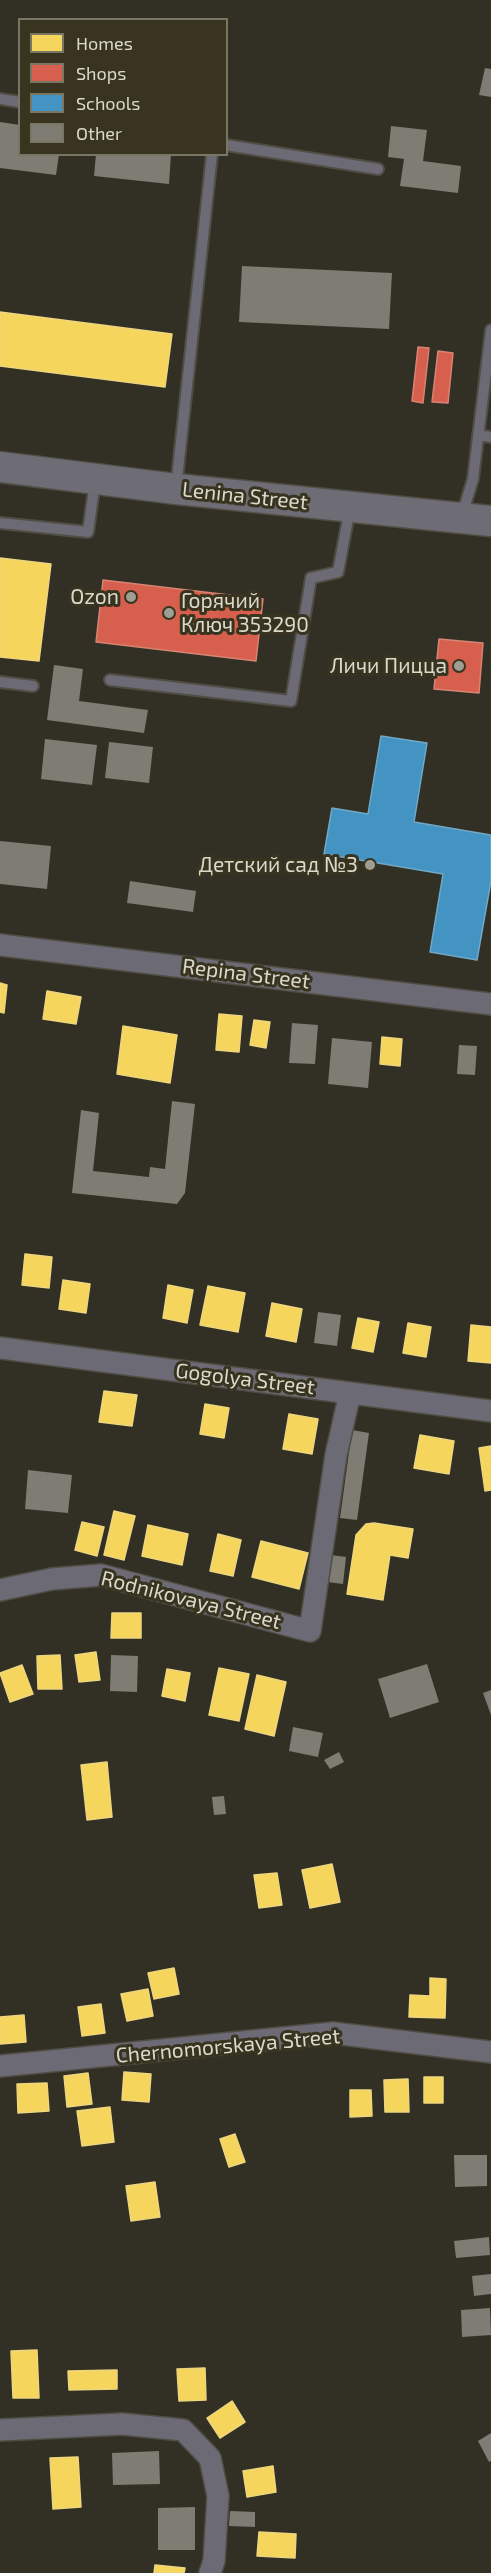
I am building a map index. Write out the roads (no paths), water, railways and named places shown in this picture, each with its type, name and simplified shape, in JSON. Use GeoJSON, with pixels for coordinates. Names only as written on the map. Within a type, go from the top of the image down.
{"type":"FeatureCollection","features":[{"type":"Feature","properties":{"kind":"street","name":"Lenina Street"},"geometry":{"type":"LineString","coordinates":[[0,467],[176,489],[491,521]]}},
{"type":"Feature","properties":{"kind":"street","name":"Repina Street"},"geometry":{"type":"LineString","coordinates":[[0,945],[491,1004]]}},
{"type":"Feature","properties":{"kind":"street","name":"Gogolya Street"},"geometry":{"type":"LineString","coordinates":[[0,1348],[491,1410]]}},
{"type":"Feature","properties":{"kind":"street","name":"Rodnikovaya Street"},"geometry":{"type":"LineString","coordinates":[[0,1590],[52,1579],[101,1575],[310,1631],[336,1455],[350,1393]]}},
{"type":"Feature","properties":{"kind":"street","name":"Chernomorskaya Street"},"geometry":{"type":"LineString","coordinates":[[0,2066],[333,2033],[491,2052]]}},
{"type":"Feature","properties":{"kind":"street"},"geometry":{"type":"LineString","coordinates":[[0,2430],[122,2424],[183,2430],[210,2458],[218,2496],[214,2561],[210,2573]]}},
{"type":"Feature","properties":{"kind":"lane"},"geometry":{"type":"LineString","coordinates":[[0,99],[18,102]]}},
{"type":"Feature","properties":{"kind":"lane"},"geometry":{"type":"LineString","coordinates":[[228,145],[378,169]]}},
{"type":"Feature","properties":{"kind":"lane"},"geometry":{"type":"LineString","coordinates":[[176,489],[212,156]]}},
{"type":"Feature","properties":{"kind":"lane"},"geometry":{"type":"LineString","coordinates":[[461,518],[473,479],[491,330]]}},
{"type":"Feature","properties":{"kind":"lane"},"geometry":{"type":"LineString","coordinates":[[478,435],[491,438]]}},
{"type":"Feature","properties":{"kind":"lane"},"geometry":{"type":"LineString","coordinates":[[0,524],[88,532],[95,479]]}},
{"type":"Feature","properties":{"kind":"lane"},"geometry":{"type":"LineString","coordinates":[[110,680],[291,701],[310,578],[338,572],[350,507]]}},
{"type":"Feature","properties":{"kind":"lane"},"geometry":{"type":"LineString","coordinates":[[0,682],[33,686]]}},
{"type":"Feature","properties":{"kind":"place","name":"Ozon"},"geometry":{"type":"Point","coordinates":[131,597]}},
{"type":"Feature","properties":{"kind":"place","name":"Горячий Ключ 353290"},"geometry":{"type":"Point","coordinates":[169,613]}},
{"type":"Feature","properties":{"kind":"place","name":"Личи Пицца"},"geometry":{"type":"Point","coordinates":[459,666]}},
{"type":"Feature","properties":{"kind":"place","name":"Детский сад №3"},"geometry":{"type":"Point","coordinates":[370,865]}}]}
